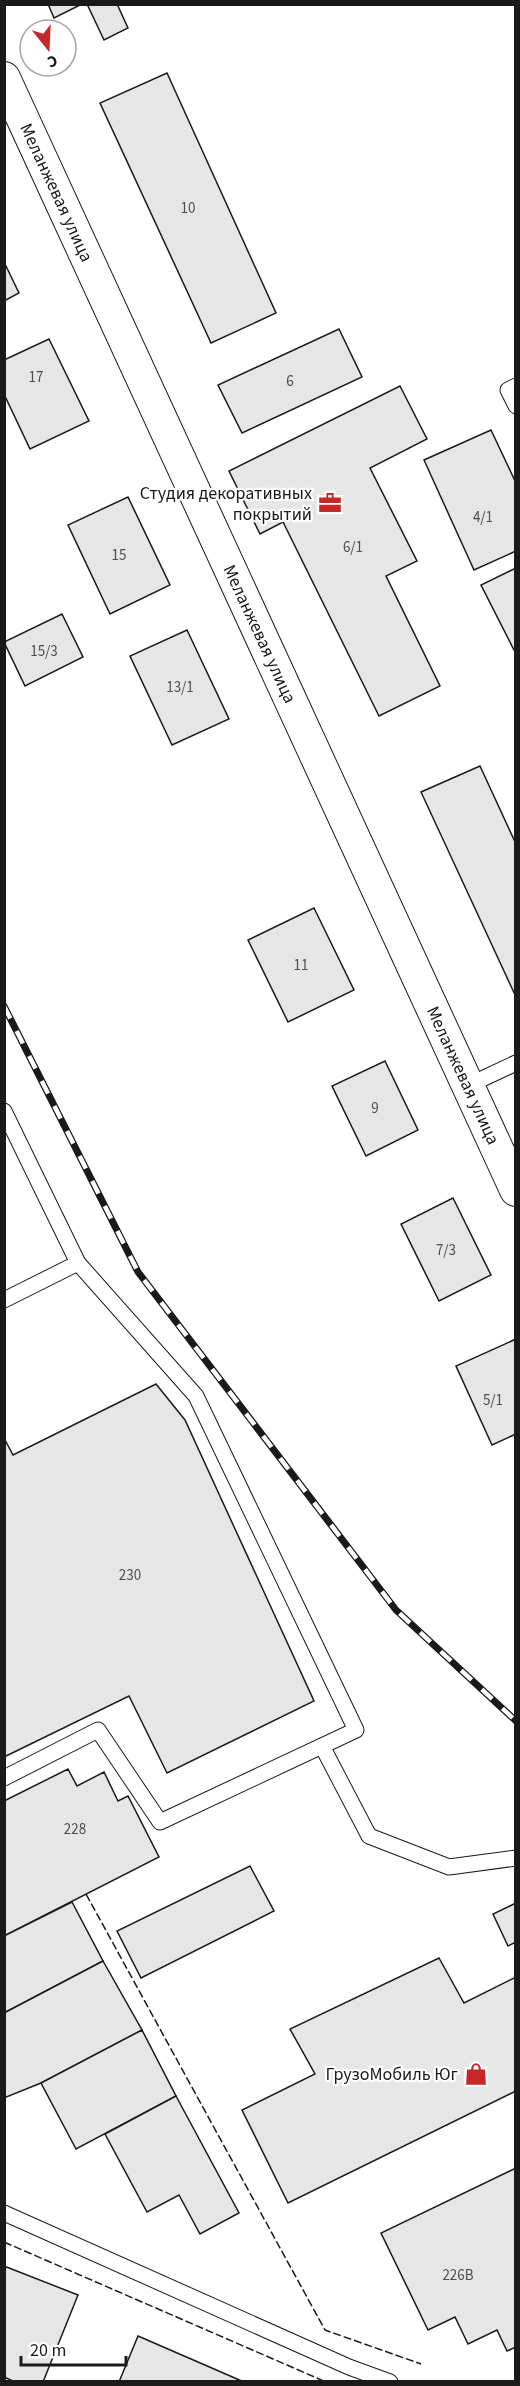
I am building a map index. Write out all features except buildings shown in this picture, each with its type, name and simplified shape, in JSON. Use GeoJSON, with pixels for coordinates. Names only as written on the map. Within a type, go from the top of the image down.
{"type":"FeatureCollection","features":[{"type":"Feature","properties":{"kind":"street","name":"Меланжевая улица"},"geometry":{"type":"LineString","coordinates":[[4,78],[516,1190]]}},
{"type":"Feature","properties":{"kind":"lane"},"geometry":{"type":"LineString","coordinates":[[516,386],[508,390],[516,406]]}},
{"type":"Feature","properties":{"kind":"lane"},"geometry":{"type":"LineString","coordinates":[[467,1086],[516,1063]]}},
{"type":"Feature","properties":{"kind":"lane"},"geometry":{"type":"LineString","coordinates":[[4,1111],[78,1263],[196,1396],[356,1730],[160,1822],[98,1730],[4,1778]]}},
{"type":"Feature","properties":{"kind":"lane"},"geometry":{"type":"LineString","coordinates":[[4,1300],[78,1263]]}},
{"type":"Feature","properties":{"kind":"lane"},"geometry":{"type":"LineString","coordinates":[[322,1746],[369,1836],[449,1867],[516,1858]]}},
{"type":"Feature","properties":{"kind":"lane"},"geometry":{"type":"LineString","coordinates":[[4,2213],[349,2367],[390,2382]]}},
{"type":"Feature","properties":{"kind":"railway"},"geometry":{"type":"LineString","coordinates":[[4,1006],[138,1272],[396,1610],[516,1721]]}},
{"type":"Feature","properties":{"kind":"fence"},"geometry":{"type":"LineString","coordinates":[[86,1894],[325,2330],[421,2364]]}},
{"type":"Feature","properties":{"kind":"fence"},"geometry":{"type":"LineString","coordinates":[[4,2242],[326,2382]]}},
{"type":"Feature","properties":{"kind":"place","name":"Студия декоративных покрытий"},"geometry":{"type":"Point","coordinates":[330,503]}},
{"type":"Feature","properties":{"kind":"place","name":"ГрузоМобиль Юг"},"geometry":{"type":"Point","coordinates":[476,2074]}}]}
